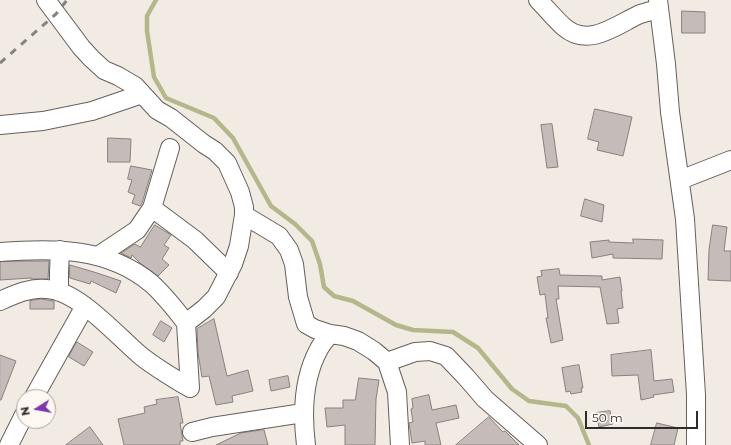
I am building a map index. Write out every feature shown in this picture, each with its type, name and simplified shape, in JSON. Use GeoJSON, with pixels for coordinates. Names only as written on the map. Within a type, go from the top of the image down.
{"type":"FeatureCollection","features":[{"type":"Feature","properties":{"kind":"street"},"geometry":{"type":"LineString","coordinates":[[46,0],[81,48],[104,70],[135,86],[157,110],[171,118],[204,144],[216,151],[227,163],[240,192],[244,215],[237,255],[216,298],[186,323]]}},
{"type":"Feature","properties":{"kind":"street"},"geometry":{"type":"LineString","coordinates":[[538,0],[565,28],[580,36],[596,35],[608,31],[658,4],[666,64],[670,112],[680,180],[688,258],[696,395],[696,445]]}},
{"type":"Feature","properties":{"kind":"street"},"geometry":{"type":"LineString","coordinates":[[0,125],[43,121],[92,111],[142,94]]}},
{"type":"Feature","properties":{"kind":"street"},"geometry":{"type":"LineString","coordinates":[[98,256],[137,230],[152,208],[170,148]]}},
{"type":"Feature","properties":{"kind":"street"},"geometry":{"type":"LineString","coordinates":[[680,180],[731,160]]}},
{"type":"Feature","properties":{"kind":"street"},"geometry":{"type":"LineString","coordinates":[[152,208],[195,240],[229,273]]}},
{"type":"Feature","properties":{"kind":"street"},"geometry":{"type":"LineString","coordinates":[[244,215],[280,236],[289,250],[294,264],[298,298],[306,324],[330,334],[344,336],[358,341],[374,350],[387,362],[397,392],[400,445]]}},
{"type":"Feature","properties":{"kind":"street"},"geometry":{"type":"LineString","coordinates":[[59,292],[60,250]]}},
{"type":"Feature","properties":{"kind":"street"},"geometry":{"type":"LineString","coordinates":[[0,252],[60,250],[98,256],[125,266],[151,284],[171,304],[186,323],[190,388],[141,356],[85,306],[59,292],[48,289],[29,290],[0,301]]}},
{"type":"Feature","properties":{"kind":"street"},"geometry":{"type":"LineString","coordinates":[[38,389],[85,306]]}},
{"type":"Feature","properties":{"kind":"street"},"geometry":{"type":"LineString","coordinates":[[306,445],[303,413],[307,385],[312,363],[320,347],[330,334]]}},
{"type":"Feature","properties":{"kind":"street"},"geometry":{"type":"LineString","coordinates":[[387,362],[415,352],[430,351],[446,356],[485,399],[538,445]]}},
{"type":"Feature","properties":{"kind":"street"},"geometry":{"type":"LineString","coordinates":[[192,432],[303,413]]}},
{"type":"Feature","properties":{"kind":"street"},"geometry":{"type":"LineString","coordinates":[[9,445],[17,429]]}},
{"type":"Feature","properties":{"kind":"building"},"geometry":{"type":"Polygon","coordinates":[[[682,11],[705,12],[705,33],[682,33],[682,11]]]}},
{"type":"Feature","properties":{"kind":"building"},"geometry":{"type":"Polygon","coordinates":[[[595,109],[632,117],[623,156],[597,150],[599,142],[588,139],[595,109]]]}},
{"type":"Feature","properties":{"kind":"building"},"geometry":{"type":"Polygon","coordinates":[[[552,124],[558,167],[547,168],[541,125],[552,124]]]}},
{"type":"Feature","properties":{"kind":"building"},"geometry":{"type":"Polygon","coordinates":[[[108,138],[131,139],[130,162],[108,162],[108,138]]]}},
{"type":"Feature","properties":{"kind":"building"},"geometry":{"type":"Polygon","coordinates":[[[131,166],[152,170],[140,206],[132,203],[135,195],[128,192],[132,180],[128,179],[131,166]]]}},
{"type":"Feature","properties":{"kind":"building"},"geometry":{"type":"Polygon","coordinates":[[[585,199],[604,205],[602,222],[581,216],[585,199]]]}},
{"type":"Feature","properties":{"kind":"building"},"geometry":{"type":"Polygon","coordinates":[[[155,225],[171,235],[164,245],[169,248],[162,259],[169,265],[158,276],[132,255],[131,258],[121,253],[135,244],[140,247],[155,225]]]}},
{"type":"Feature","properties":{"kind":"building"},"geometry":{"type":"Polygon","coordinates":[[[713,225],[727,227],[724,251],[731,251],[731,281],[708,280],[709,250],[713,225]]]}},
{"type":"Feature","properties":{"kind":"building"},"geometry":{"type":"Polygon","coordinates":[[[633,239],[663,240],[662,259],[613,258],[613,254],[592,258],[590,242],[609,240],[609,242],[633,243],[633,239]]]}},
{"type":"Feature","properties":{"kind":"building"},"geometry":{"type":"Polygon","coordinates":[[[49,261],[48,279],[31,278],[0,280],[0,262],[49,261]]]}},
{"type":"Feature","properties":{"kind":"building"},"geometry":{"type":"Polygon","coordinates":[[[70,265],[121,281],[116,293],[91,281],[90,284],[70,278],[70,265]]]}},
{"type":"Feature","properties":{"kind":"building"},"geometry":{"type":"Polygon","coordinates":[[[559,269],[560,275],[602,276],[602,280],[620,277],[623,308],[617,309],[619,323],[607,324],[600,287],[558,286],[559,299],[556,299],[563,340],[551,343],[546,318],[548,318],[545,294],[540,295],[537,277],[542,276],[541,271],[559,269]]]}},
{"type":"Feature","properties":{"kind":"building"},"geometry":{"type":"Polygon","coordinates":[[[41,299],[54,301],[54,309],[30,309],[30,301],[41,299]]]}},
{"type":"Feature","properties":{"kind":"building"},"geometry":{"type":"Polygon","coordinates":[[[214,319],[227,376],[248,370],[253,391],[232,396],[233,402],[216,405],[209,376],[202,377],[198,353],[197,329],[214,319]]]}},
{"type":"Feature","properties":{"kind":"building"},"geometry":{"type":"Polygon","coordinates":[[[161,321],[172,328],[164,342],[153,335],[161,321]]]}},
{"type":"Feature","properties":{"kind":"building"},"geometry":{"type":"Polygon","coordinates":[[[77,342],[93,352],[84,366],[69,357],[77,342]]]}},
{"type":"Feature","properties":{"kind":"building"},"geometry":{"type":"Polygon","coordinates":[[[651,350],[654,381],[672,379],[674,392],[653,395],[654,397],[641,400],[638,375],[612,376],[611,355],[651,350]]]}},
{"type":"Feature","properties":{"kind":"building"},"geometry":{"type":"Polygon","coordinates":[[[0,355],[16,361],[1,400],[0,400],[0,355]]]}},
{"type":"Feature","properties":{"kind":"building"},"geometry":{"type":"Polygon","coordinates":[[[579,365],[583,388],[581,388],[582,392],[571,394],[570,391],[566,392],[562,368],[579,365]]]}},
{"type":"Feature","properties":{"kind":"building"},"geometry":{"type":"Polygon","coordinates":[[[288,376],[290,387],[271,391],[269,380],[288,376]]]}},
{"type":"Feature","properties":{"kind":"building"},"geometry":{"type":"Polygon","coordinates":[[[359,378],[379,380],[376,399],[375,445],[345,445],[345,425],[327,427],[325,408],[343,408],[343,400],[355,400],[359,378]]]}},
{"type":"Feature","properties":{"kind":"building"},"geometry":{"type":"Polygon","coordinates":[[[429,395],[432,410],[456,405],[459,418],[436,423],[441,445],[425,445],[425,441],[412,443],[409,423],[413,422],[411,409],[413,408],[412,399],[429,395]]]}},
{"type":"Feature","properties":{"kind":"building"},"geometry":{"type":"Polygon","coordinates":[[[178,397],[183,423],[180,423],[183,441],[180,441],[180,445],[124,445],[118,419],[145,413],[144,407],[157,404],[156,400],[178,397]]]}},
{"type":"Feature","properties":{"kind":"building"},"geometry":{"type":"Polygon","coordinates":[[[610,411],[613,424],[599,427],[596,413],[610,411]]]}},
{"type":"Feature","properties":{"kind":"building"},"geometry":{"type":"Polygon","coordinates":[[[489,417],[503,432],[505,431],[519,445],[456,445],[489,417]]]}},
{"type":"Feature","properties":{"kind":"building"},"geometry":{"type":"Polygon","coordinates":[[[657,423],[678,428],[674,445],[651,445],[657,423]]]}},
{"type":"Feature","properties":{"kind":"building"},"geometry":{"type":"Polygon","coordinates":[[[90,427],[103,445],[66,445],[90,427]]]}},
{"type":"Feature","properties":{"kind":"building"},"geometry":{"type":"Polygon","coordinates":[[[264,430],[268,445],[216,445],[241,433],[264,430]]]}},
{"type":"Feature","properties":{"kind":"waterway"},"geometry":{"type":"LineString","coordinates":[[156,0],[147,16],[147,31],[154,77],[166,98],[214,118],[233,138],[271,206],[295,224],[312,241],[320,264],[324,287],[334,296],[353,301],[396,325],[413,330],[453,332],[478,348],[512,389],[529,401],[566,406],[578,418],[589,445]]}},
{"type":"Feature","properties":{"kind":"railway"},"geometry":{"type":"LineString","coordinates":[[0,63],[56,14],[67,0]]}}]}
